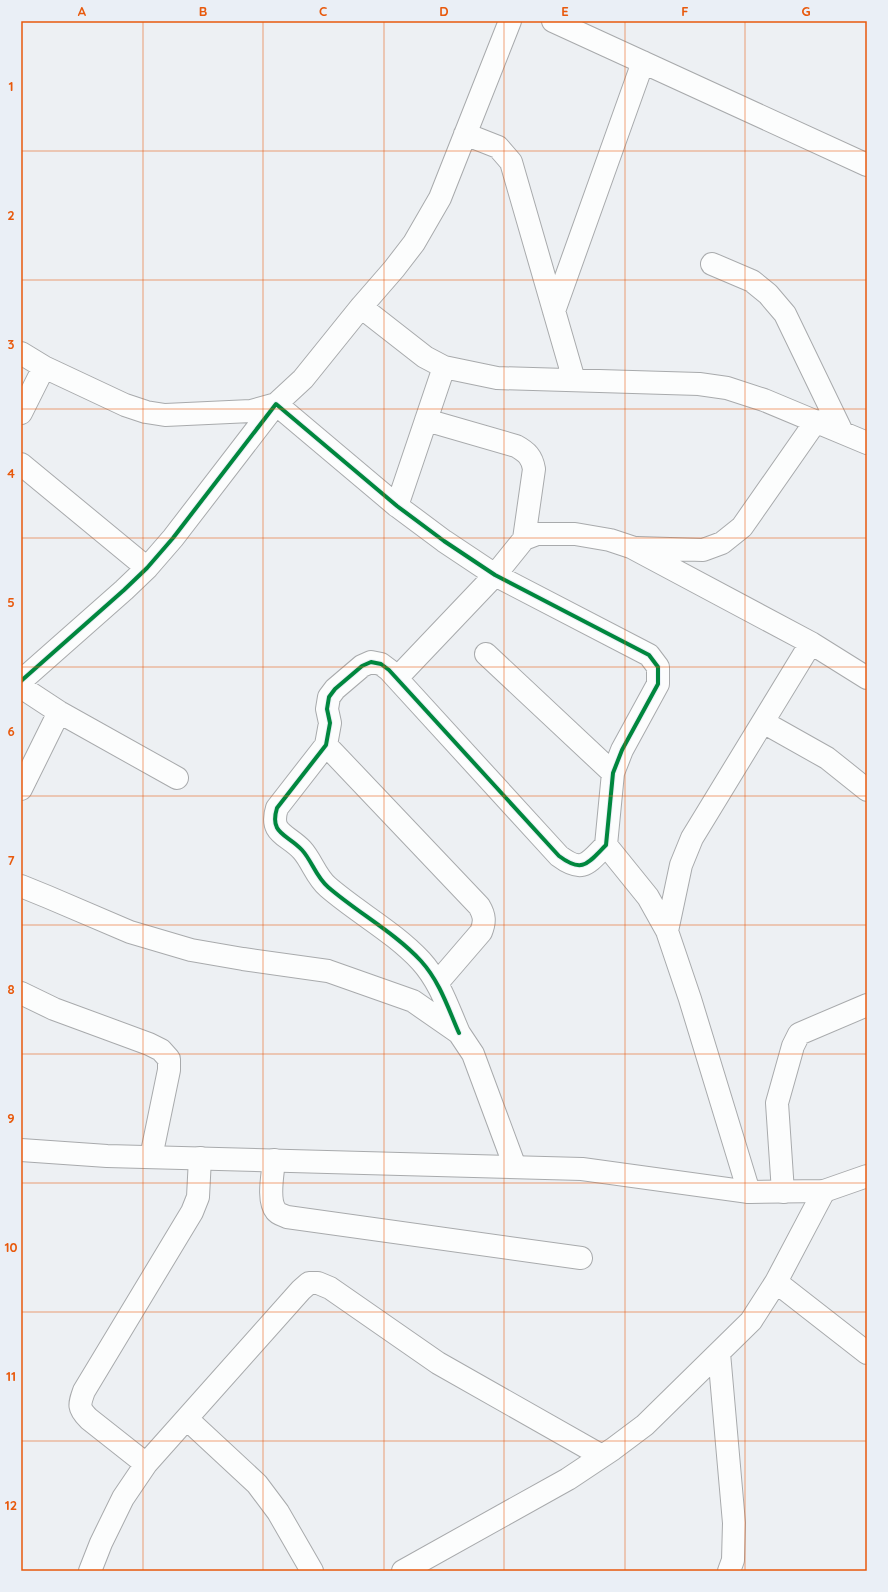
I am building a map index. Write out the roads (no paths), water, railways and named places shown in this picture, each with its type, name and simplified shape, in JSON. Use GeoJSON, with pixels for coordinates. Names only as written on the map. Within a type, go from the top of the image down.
{"type":"FeatureCollection","features":[{"type":"Feature","properties":{"kind":"street"},"geometry":{"type":"LineString","coordinates":[[21,681],[147,568],[173,538],[276,404],[303,380],[361,307],[414,244],[440,198],[510,21]]}},
{"type":"Feature","properties":{"kind":"street"},"geometry":{"type":"LineString","coordinates":[[553,21],[867,165]]}},
{"type":"Feature","properties":{"kind":"street"},"geometry":{"type":"LineString","coordinates":[[554,311],[643,62]]}},
{"type":"Feature","properties":{"kind":"street"},"geometry":{"type":"LineString","coordinates":[[465,134],[498,148],[511,162],[574,380]]}},
{"type":"Feature","properties":{"kind":"street"},"geometry":{"type":"LineString","coordinates":[[712,264],[752,281],[768,294],[785,314],[842,432]]}},
{"type":"Feature","properties":{"kind":"street"},"geometry":{"type":"LineString","coordinates":[[361,307],[425,358],[444,367],[497,378],[699,384],[727,388],[764,400],[867,443]]}},
{"type":"Feature","properties":{"kind":"street"},"geometry":{"type":"LineString","coordinates":[[21,353],[44,367],[146,412],[165,415],[250,411],[276,404]]}},
{"type":"Feature","properties":{"kind":"street"},"geometry":{"type":"LineString","coordinates":[[21,413],[44,367]]}},
{"type":"Feature","properties":{"kind":"street"},"geometry":{"type":"LineString","coordinates":[[397,506],[444,367]]}},
{"type":"Feature","properties":{"kind":"street"},"geometry":{"type":"LineString","coordinates":[[276,404],[397,506],[444,541],[495,575],[649,655],[658,667],[658,684],[622,750],[613,773],[606,845],[587,864],[576,866],[569,864],[559,856],[397,678],[381,664],[371,662],[362,666],[335,689],[329,697],[328,709],[330,723],[326,745],[277,808],[274,818],[276,829],[302,850],[316,873],[327,886],[404,944],[421,961],[438,982],[459,1033],[473,1054],[515,1167]]}},
{"type":"Feature","properties":{"kind":"street"},"geometry":{"type":"LineString","coordinates":[[426,420],[516,446],[527,452],[532,460],[534,469],[524,539]]}},
{"type":"Feature","properties":{"kind":"street"},"geometry":{"type":"LineString","coordinates":[[631,547],[703,550],[722,542],[742,527],[816,422]]}},
{"type":"Feature","properties":{"kind":"street"},"geometry":{"type":"LineString","coordinates":[[21,464],[147,568]]}},
{"type":"Feature","properties":{"kind":"street"},"geometry":{"type":"LineString","coordinates":[[397,678],[495,575],[524,539],[537,534],[575,534],[610,540],[631,547],[811,643],[867,678]]}},
{"type":"Feature","properties":{"kind":"street"},"geometry":{"type":"LineString","coordinates":[[667,931],[681,865],[692,838],[811,643]]}},
{"type":"Feature","properties":{"kind":"street"},"geometry":{"type":"LineString","coordinates":[[486,654],[613,773]]}},
{"type":"Feature","properties":{"kind":"street"},"geometry":{"type":"LineString","coordinates":[[21,687],[59,712],[176,778]]}},
{"type":"Feature","properties":{"kind":"street"},"geometry":{"type":"LineString","coordinates":[[21,789],[59,712]]}},
{"type":"Feature","properties":{"kind":"street"},"geometry":{"type":"LineString","coordinates":[[763,722],[826,758],[867,790]]}},
{"type":"Feature","properties":{"kind":"street"},"geometry":{"type":"LineString","coordinates":[[326,745],[479,906],[484,915],[485,923],[481,932],[438,982]]}},
{"type":"Feature","properties":{"kind":"street"},"geometry":{"type":"LineString","coordinates":[[606,845],[648,897],[667,931],[690,999],[749,1192]]}},
{"type":"Feature","properties":{"kind":"street"},"geometry":{"type":"LineString","coordinates":[[21,886],[130,932],[191,950],[328,971],[413,1001],[459,1033]]}},
{"type":"Feature","properties":{"kind":"street"},"geometry":{"type":"LineString","coordinates":[[21,993],[54,1009],[148,1044],[161,1050],[169,1058],[169,1070],[151,1157]]}},
{"type":"Feature","properties":{"kind":"street"},"geometry":{"type":"LineString","coordinates":[[783,1192],[777,1104],[793,1046],[799,1034],[867,1005]]}},
{"type":"Feature","properties":{"kind":"street"},"geometry":{"type":"LineString","coordinates":[[21,1150],[106,1156],[582,1169],[749,1192],[824,1191],[867,1176]]}},
{"type":"Feature","properties":{"kind":"street"},"geometry":{"type":"LineString","coordinates":[[146,1464],[89,1419],[82,1411],[80,1404],[84,1391],[192,1212],[198,1197],[200,1158]]}},
{"type":"Feature","properties":{"kind":"street"},"geometry":{"type":"LineString","coordinates":[[274,1160],[271,1198],[277,1213],[287,1217],[580,1258]]}},
{"type":"Feature","properties":{"kind":"street"},"geometry":{"type":"LineString","coordinates":[[403,1571],[568,1479],[645,1425],[751,1321],[776,1282],[824,1191]]}},
{"type":"Feature","properties":{"kind":"street"},"geometry":{"type":"LineString","coordinates":[[776,1282],[867,1353]]}},
{"type":"Feature","properties":{"kind":"street"},"geometry":{"type":"LineString","coordinates":[[90,1571],[101,1543],[123,1498],[146,1464],[188,1419],[301,1290],[309,1283],[318,1283],[330,1288],[438,1363],[602,1456]]}},
{"type":"Feature","properties":{"kind":"street"},"geometry":{"type":"LineString","coordinates":[[719,1353],[734,1523],[733,1560],[729,1571]]}},
{"type":"Feature","properties":{"kind":"street"},"geometry":{"type":"LineString","coordinates":[[188,1419],[257,1484],[278,1512],[312,1571]]}}]}
